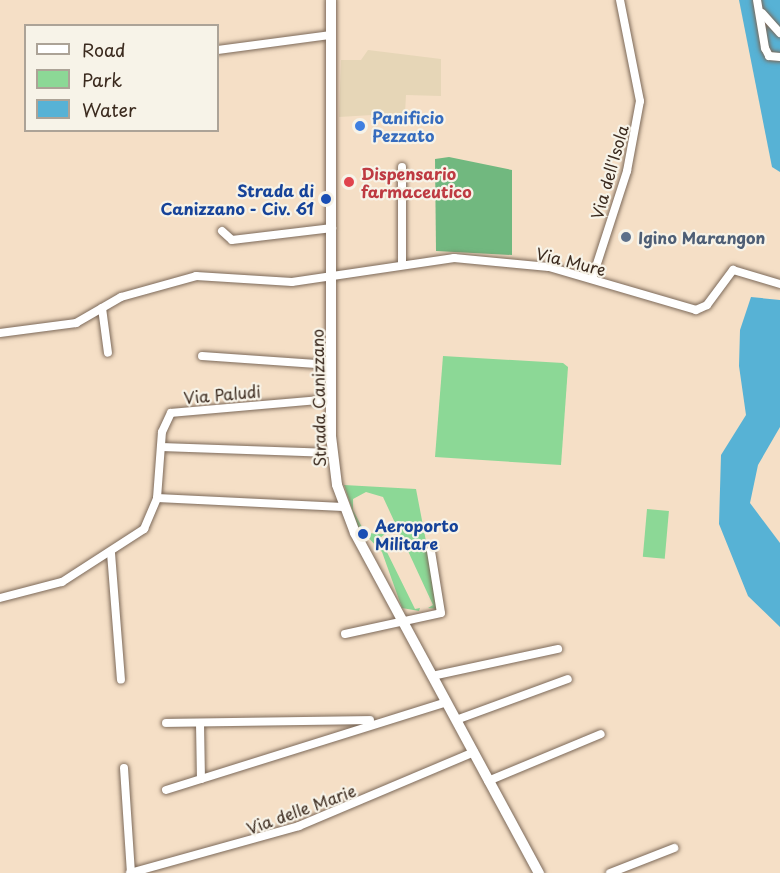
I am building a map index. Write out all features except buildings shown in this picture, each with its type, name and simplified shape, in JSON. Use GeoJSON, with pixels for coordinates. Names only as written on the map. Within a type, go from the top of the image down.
{"type":"FeatureCollection","features":[{"type":"Feature","properties":{"kind":"street","name":"Strada Canizzano"},"geometry":{"type":"LineString","coordinates":[[331,0],[332,453],[344,507],[403,623],[539,873]]}},
{"type":"Feature","properties":{"kind":"street","name":"Via dell'Isola"},"geometry":{"type":"LineString","coordinates":[[592,279],[627,171],[640,100],[620,0]]}},
{"type":"Feature","properties":{"kind":"street"},"geometry":{"type":"LineString","coordinates":[[757,0],[761,12],[765,48],[769,56],[780,57]]}},
{"type":"Feature","properties":{"kind":"street"},"geometry":{"type":"LineString","coordinates":[[761,12],[780,33]]}},
{"type":"Feature","properties":{"kind":"street"},"geometry":{"type":"LineString","coordinates":[[219,50],[331,35]]}},
{"type":"Feature","properties":{"kind":"street"},"geometry":{"type":"LineString","coordinates":[[402,167],[402,263]]}},
{"type":"Feature","properties":{"kind":"street"},"geometry":{"type":"LineString","coordinates":[[222,231],[232,240],[332,228]]}},
{"type":"Feature","properties":{"kind":"street","name":"Via Mure"},"geometry":{"type":"LineString","coordinates":[[0,333],[76,323],[121,297],[196,276],[237,282],[332,279],[402,263],[481,259],[549,267],[700,310],[733,270],[780,284]]}},
{"type":"Feature","properties":{"kind":"street"},"geometry":{"type":"LineString","coordinates":[[102,308],[108,353]]}},
{"type":"Feature","properties":{"kind":"street"},"geometry":{"type":"LineString","coordinates":[[202,356],[331,364]]}},
{"type":"Feature","properties":{"kind":"street","name":"Via Paludi"},"geometry":{"type":"LineString","coordinates":[[0,598],[62,582],[111,553],[144,529],[157,498],[165,419],[176,412],[331,399]]}},
{"type":"Feature","properties":{"kind":"street"},"geometry":{"type":"LineString","coordinates":[[161,447],[332,453]]}},
{"type":"Feature","properties":{"kind":"street"},"geometry":{"type":"LineString","coordinates":[[157,498],[344,507]]}},
{"type":"Feature","properties":{"kind":"street"},"geometry":{"type":"LineString","coordinates":[[345,634],[403,623],[444,608],[432,551]]}},
{"type":"Feature","properties":{"kind":"street"},"geometry":{"type":"LineString","coordinates":[[111,553],[121,680]]}},
{"type":"Feature","properties":{"kind":"street"},"geometry":{"type":"LineString","coordinates":[[432,676],[558,649]]}},
{"type":"Feature","properties":{"kind":"street"},"geometry":{"type":"LineString","coordinates":[[456,720],[568,679]]}},
{"type":"Feature","properties":{"kind":"street"},"geometry":{"type":"LineString","coordinates":[[166,790],[378,719],[446,702]]}},
{"type":"Feature","properties":{"kind":"street"},"geometry":{"type":"LineString","coordinates":[[166,723],[378,719]]}},
{"type":"Feature","properties":{"kind":"street"},"geometry":{"type":"LineString","coordinates":[[200,723],[201,779]]}},
{"type":"Feature","properties":{"kind":"street"},"geometry":{"type":"LineString","coordinates":[[488,780],[601,734]]}},
{"type":"Feature","properties":{"kind":"street","name":"Via delle Marie"},"geometry":{"type":"LineString","coordinates":[[124,768],[130,873],[299,826],[474,752]]}},
{"type":"Feature","properties":{"kind":"street"},"geometry":{"type":"LineString","coordinates":[[610,873],[674,848]]}},
{"type":"Feature","properties":{"kind":"shaded area"},"geometry":{"type":"Polygon","coordinates":[[[368,50],[441,59],[441,96],[406,95],[405,113],[339,117],[341,60],[361,60],[368,50]]]}},
{"type":"Feature","properties":{"kind":"green space"},"geometry":{"type":"Polygon","coordinates":[[[449,157],[512,170],[512,255],[436,251],[435,159],[449,157]]]}},
{"type":"Feature","properties":{"kind":"green space"},"geometry":{"type":"Polygon","coordinates":[[[443,356],[563,363],[568,367],[561,465],[435,457],[443,356]]]}},
{"type":"Feature","properties":{"kind":"green space"},"geometry":{"type":"Polygon","coordinates":[[[344,485],[416,489],[439,609],[428,608],[433,605],[383,497],[366,492],[353,499],[353,510],[365,533],[385,534],[380,538],[415,609],[420,608],[419,611],[402,608],[382,552],[358,527],[344,485]]]}},
{"type":"Feature","properties":{"kind":"green space"},"geometry":{"type":"Polygon","coordinates":[[[647,509],[669,511],[665,559],[643,557],[647,509]]]}},
{"type":"Feature","properties":{"kind":"water"},"geometry":{"type":"Polygon","coordinates":[[[739,0],[780,0],[780,172],[772,167],[739,0]]]}},
{"type":"Feature","properties":{"kind":"water"},"geometry":{"type":"Polygon","coordinates":[[[751,297],[780,300],[780,427],[758,465],[750,503],[780,543],[780,627],[748,596],[719,524],[721,455],[746,415],[739,366],[740,330],[751,297]]]}},
{"type":"Feature","properties":{"kind":"place","name":"Panificio Pezzato"},"geometry":{"type":"Point","coordinates":[360,126]}},
{"type":"Feature","properties":{"kind":"place","name":"Dispensario farmaceutico"},"geometry":{"type":"Point","coordinates":[349,182]}},
{"type":"Feature","properties":{"kind":"place","name":"Strada di Canizzano - Civ. 61"},"geometry":{"type":"Point","coordinates":[326,199]}},
{"type":"Feature","properties":{"kind":"place","name":"Igino Marangon"},"geometry":{"type":"Point","coordinates":[626,237]}},
{"type":"Feature","properties":{"kind":"place","name":"Aeroporto Militare"},"geometry":{"type":"Point","coordinates":[363,534]}}]}
